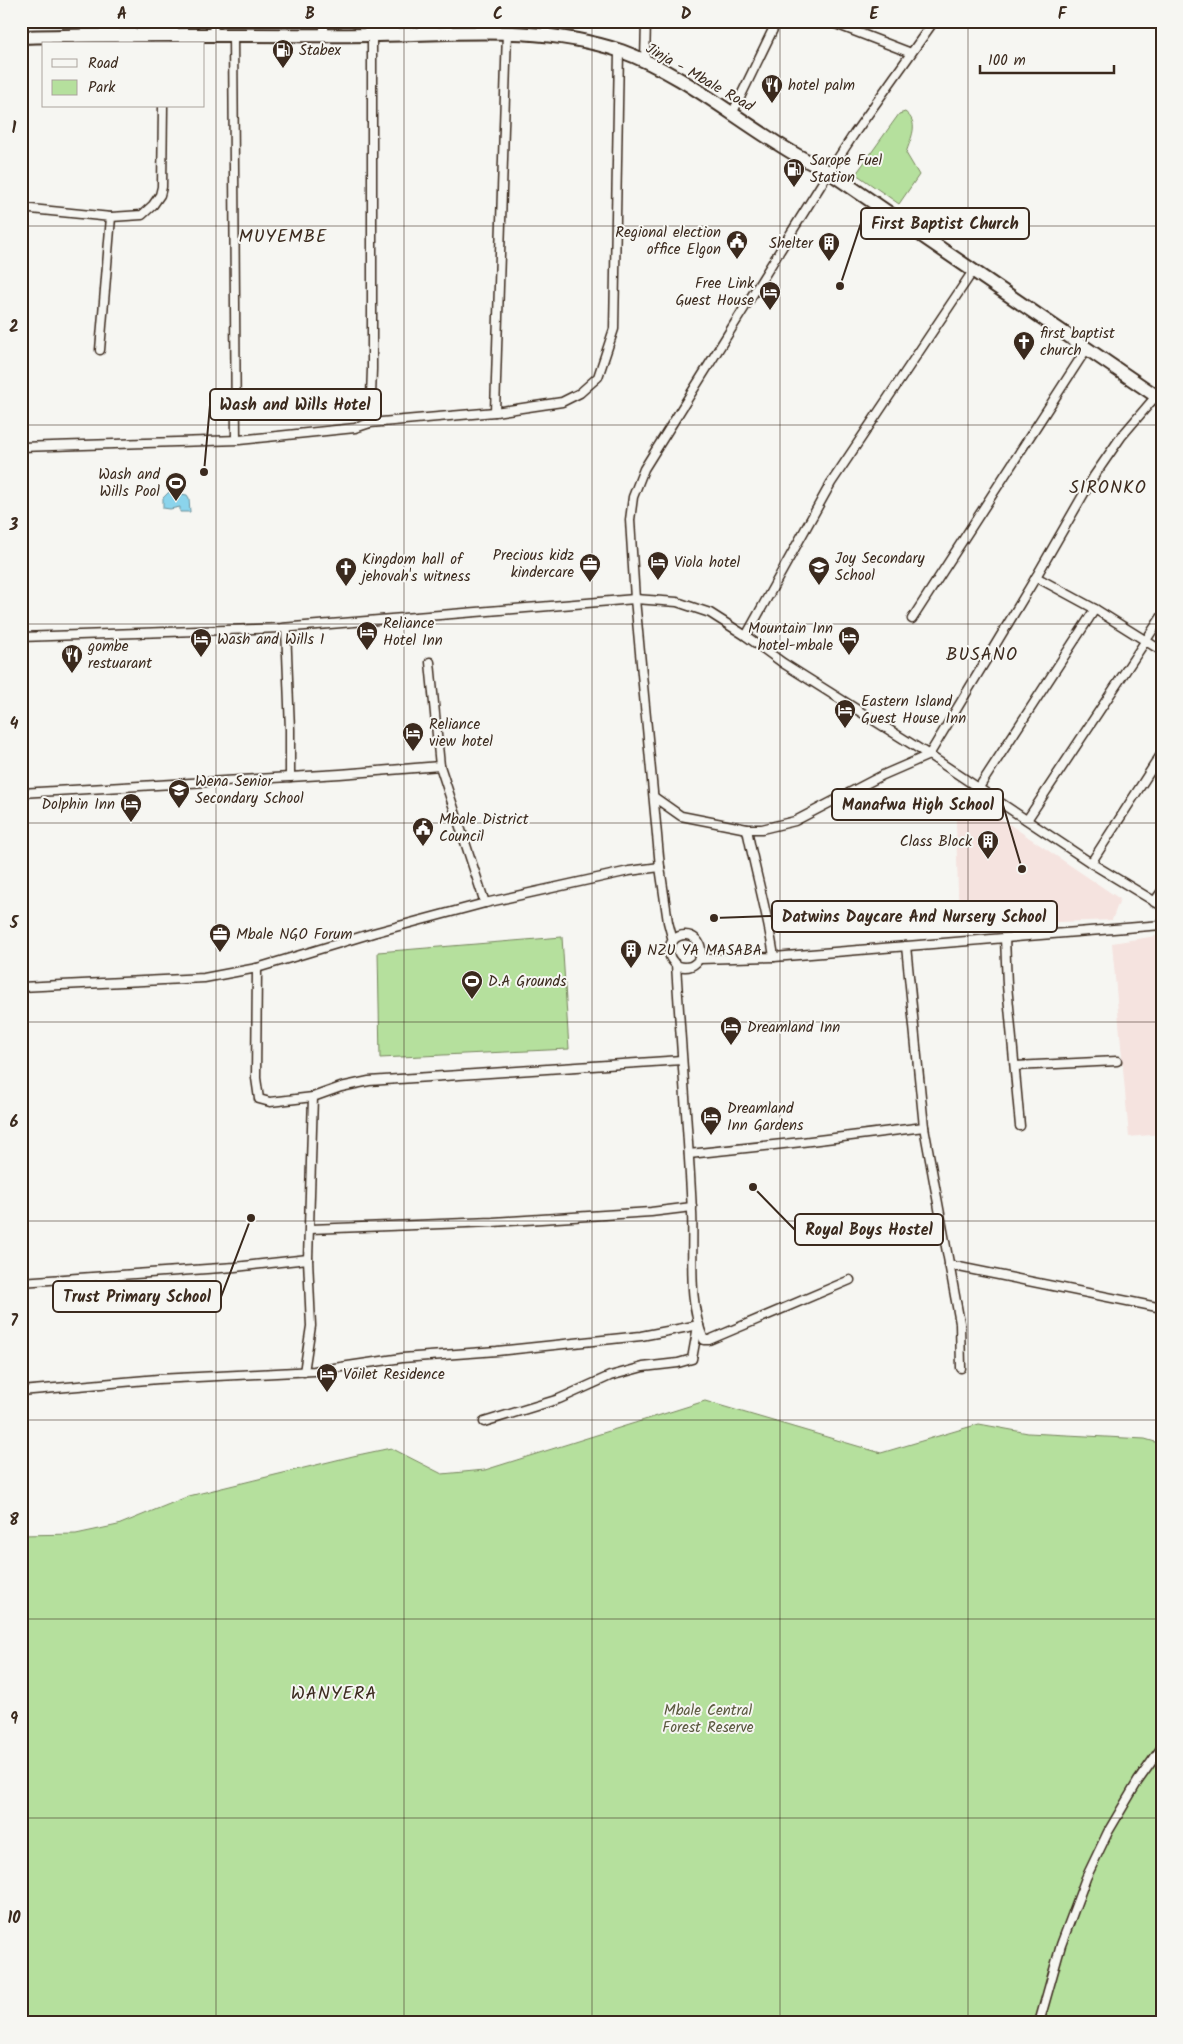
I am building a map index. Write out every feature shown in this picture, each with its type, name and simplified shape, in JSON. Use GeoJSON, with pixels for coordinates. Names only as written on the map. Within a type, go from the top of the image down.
{"type":"FeatureCollection","features":[{"type":"Feature","properties":{"kind":"main road","name":"Jinja - Mbale Road"},"geometry":{"type":"LineString","coordinates":[[21,37],[115,28],[164,39],[233,34],[372,35],[434,28],[507,32],[546,28],[619,51],[645,61],[733,112],[787,150],[829,172],[1159,398]]}},
{"type":"Feature","properties":{"kind":"street"},"geometry":{"type":"LineString","coordinates":[[213,21],[214,35]]}},
{"type":"Feature","properties":{"kind":"street"},"geometry":{"type":"LineString","coordinates":[[324,21],[324,35]]}},
{"type":"Feature","properties":{"kind":"street"},"geometry":{"type":"LineString","coordinates":[[645,61],[646,21]]}},
{"type":"Feature","properties":{"kind":"street"},"geometry":{"type":"LineString","coordinates":[[733,112],[777,21]]}},
{"type":"Feature","properties":{"kind":"street"},"geometry":{"type":"LineString","coordinates":[[828,21],[912,53]]}},
{"type":"Feature","properties":{"kind":"street"},"geometry":{"type":"LineString","coordinates":[[673,941],[668,922],[660,867],[634,599],[630,520],[633,497],[644,469],[829,172],[934,21]]}},
{"type":"Feature","properties":{"kind":"street"},"geometry":{"type":"LineString","coordinates":[[495,412],[507,32]]}},
{"type":"Feature","properties":{"kind":"street"},"geometry":{"type":"LineString","coordinates":[[233,34],[236,439]]}},
{"type":"Feature","properties":{"kind":"street"},"geometry":{"type":"LineString","coordinates":[[370,424],[372,369],[372,35]]}},
{"type":"Feature","properties":{"kind":"street"},"geometry":{"type":"LineString","coordinates":[[21,447],[236,439],[355,428],[370,424],[495,412],[562,402],[580,393],[598,377],[614,329],[619,51]]}},
{"type":"Feature","properties":{"kind":"street"},"geometry":{"type":"LineString","coordinates":[[21,209],[111,217],[142,215],[147,212],[160,195],[162,187],[163,108]]}},
{"type":"Feature","properties":{"kind":"street"},"geometry":{"type":"LineString","coordinates":[[100,350],[111,217]]}},
{"type":"Feature","properties":{"kind":"street"},"geometry":{"type":"LineString","coordinates":[[746,636],[831,483],[973,271]]}},
{"type":"Feature","properties":{"kind":"street"},"geometry":{"type":"LineString","coordinates":[[912,619],[1087,348]]}},
{"type":"Feature","properties":{"kind":"street"},"geometry":{"type":"LineString","coordinates":[[654,797],[681,816],[747,829],[771,828],[795,821],[876,779],[929,755],[1094,476],[1121,437],[1159,398]]}},
{"type":"Feature","properties":{"kind":"street"},"geometry":{"type":"LineString","coordinates":[[1036,576],[1095,609],[1162,651]]}},
{"type":"Feature","properties":{"kind":"street"},"geometry":{"type":"LineString","coordinates":[[21,637],[286,628],[634,599],[661,600],[696,607],[710,613],[746,636],[783,663],[929,755],[1091,863],[1162,906]]}},
{"type":"Feature","properties":{"kind":"street"},"geometry":{"type":"LineString","coordinates":[[978,789],[1095,609]]}},
{"type":"Feature","properties":{"kind":"street"},"geometry":{"type":"LineString","coordinates":[[1027,820],[1162,616]]}},
{"type":"Feature","properties":{"kind":"street"},"geometry":{"type":"LineString","coordinates":[[286,628],[290,777]]}},
{"type":"Feature","properties":{"kind":"street"},"geometry":{"type":"LineString","coordinates":[[430,662],[440,766],[485,904]]}},
{"type":"Feature","properties":{"kind":"street"},"geometry":{"type":"LineString","coordinates":[[1091,863],[1162,753]]}},
{"type":"Feature","properties":{"kind":"street"},"geometry":{"type":"LineString","coordinates":[[21,793],[440,766]]}},
{"type":"Feature","properties":{"kind":"street"},"geometry":{"type":"LineString","coordinates":[[747,829],[774,957]]}},
{"type":"Feature","properties":{"kind":"street"},"geometry":{"type":"LineString","coordinates":[[21,986],[204,978],[258,968],[373,933],[485,904],[636,870],[660,867]]}},
{"type":"Feature","properties":{"kind":"street"},"geometry":{"type":"LineString","coordinates":[[1154,902],[1162,891]]}},
{"type":"Feature","properties":{"kind":"street"},"geometry":{"type":"LineString","coordinates":[[699,959],[774,957],[1162,925]]}},
{"type":"Feature","properties":{"kind":"street"},"geometry":{"type":"LineString","coordinates":[[676,964],[686,967],[696,963],[701,949],[696,939],[687,935],[676,937],[669,950],[670,956],[676,964],[689,1154],[695,1295],[699,1324],[704,1340],[709,1340],[850,1280]]}},
{"type":"Feature","properties":{"kind":"street"},"geometry":{"type":"LineString","coordinates":[[1005,938],[1020,1126]]}},
{"type":"Feature","properties":{"kind":"street"},"geometry":{"type":"LineString","coordinates":[[906,946],[924,1127],[960,1323],[961,1368]]}},
{"type":"Feature","properties":{"kind":"street"},"geometry":{"type":"LineString","coordinates":[[258,968],[256,1078],[258,1096],[263,1101],[270,1102],[313,1097],[341,1087],[369,1081],[682,1060]]}},
{"type":"Feature","properties":{"kind":"street"},"geometry":{"type":"LineString","coordinates":[[1014,1066],[1117,1061]]}},
{"type":"Feature","properties":{"kind":"street"},"geometry":{"type":"LineString","coordinates":[[304,1372],[311,1326],[308,1259],[313,1097]]}},
{"type":"Feature","properties":{"kind":"street"},"geometry":{"type":"LineString","coordinates":[[689,1154],[924,1127]]}},
{"type":"Feature","properties":{"kind":"street"},"geometry":{"type":"LineString","coordinates":[[310,1229],[493,1222],[651,1212],[692,1207]]}},
{"type":"Feature","properties":{"kind":"street"},"geometry":{"type":"LineString","coordinates":[[21,1282],[226,1268],[308,1259]]}},
{"type":"Feature","properties":{"kind":"street"},"geometry":{"type":"LineString","coordinates":[[949,1265],[1162,1308]]}},
{"type":"Feature","properties":{"kind":"street"},"geometry":{"type":"LineString","coordinates":[[21,1391],[158,1379],[304,1372],[402,1358],[497,1351],[641,1336],[699,1324]]}},
{"type":"Feature","properties":{"kind":"street"},"geometry":{"type":"LineString","coordinates":[[484,1422],[559,1399],[610,1376],[644,1366],[678,1363],[692,1359],[699,1324]]}},
{"type":"Feature","properties":{"kind":"street"},"geometry":{"type":"LineString","coordinates":[[1039,2023],[1062,1945],[1086,1878],[1108,1832],[1138,1781],[1162,1747]]}},
{"type":"Feature","properties":{"kind":"shaded area"},"geometry":{"type":"Polygon","coordinates":[[[957,789],[1120,899],[1112,920],[959,926],[955,792],[957,789]]]}},
{"type":"Feature","properties":{"kind":"shaded area"},"geometry":{"type":"Polygon","coordinates":[[[1162,935],[1162,1134],[1129,1137],[1112,943],[1162,935]]]}},
{"type":"Feature","properties":{"kind":"green space"},"geometry":{"type":"Polygon","coordinates":[[[905,112],[910,116],[913,126],[912,136],[906,153],[919,175],[899,204],[856,174],[899,114],[905,112]]]}},
{"type":"Feature","properties":{"kind":"green space","name":"D.A Grounds"},"geometry":{"type":"Polygon","coordinates":[[[562,937],[569,1049],[380,1058],[378,952],[562,937]]]}},
{"type":"Feature","properties":{"kind":"green space","name":"Mbale Central Forest Reserve"},"geometry":{"type":"Polygon","coordinates":[[[705,1401],[881,1453],[979,1424],[1028,1433],[1145,1439],[1162,1444],[1162,2023],[21,2023],[21,1535],[76,1534],[118,1525],[189,1496],[391,1448],[442,1474],[485,1470],[705,1401]]]}},
{"type":"Feature","properties":{"kind":"water","name":"Wash and Wills Pool"},"geometry":{"type":"Polygon","coordinates":[[[169,492],[187,495],[190,512],[180,512],[180,507],[163,508],[163,498],[169,492]]]}},
{"type":"Feature","properties":{"kind":"place","name":"Stabex"},"geometry":{"type":"Point","coordinates":[283,69]}},
{"type":"Feature","properties":{"kind":"place","name":"hotel palm"},"geometry":{"type":"Point","coordinates":[772,104]}},
{"type":"Feature","properties":{"kind":"place","name":"Sarope Fuel Station"},"geometry":{"type":"Point","coordinates":[794,188]}},
{"type":"Feature","properties":{"kind":"place","name":"Regional election office Elgon"},"geometry":{"type":"Point","coordinates":[737,260]}},
{"type":"Feature","properties":{"kind":"place","name":"Shelter"},"geometry":{"type":"Point","coordinates":[829,262]}},
{"type":"Feature","properties":{"kind":"place","name":"First Baptist Church"},"geometry":{"type":"Point","coordinates":[840,286]}},
{"type":"Feature","properties":{"kind":"place","name":"Free Link Guest House"},"geometry":{"type":"Point","coordinates":[770,311]}},
{"type":"Feature","properties":{"kind":"place","name":"first baptist church"},"geometry":{"type":"Point","coordinates":[1024,361]}},
{"type":"Feature","properties":{"kind":"place","name":"Wash and Wills Hotel"},"geometry":{"type":"Point","coordinates":[204,472]}},
{"type":"Feature","properties":{"kind":"place","name":"Wash and Wills Pool"},"geometry":{"type":"Point","coordinates":[176,502]}},
{"type":"Feature","properties":{"kind":"place","name":"Viola hotel"},"geometry":{"type":"Point","coordinates":[658,581]}},
{"type":"Feature","properties":{"kind":"place","name":"Precious kidz kindercare"},"geometry":{"type":"Point","coordinates":[590,583]}},
{"type":"Feature","properties":{"kind":"place","name":"Joy Secondary School"},"geometry":{"type":"Point","coordinates":[819,586]}},
{"type":"Feature","properties":{"kind":"place","name":"Kingdom hall of jehovah's witness"},"geometry":{"type":"Point","coordinates":[346,587]}},
{"type":"Feature","properties":{"kind":"place","name":"Reliance Hotel Inn"},"geometry":{"type":"Point","coordinates":[367,651]}},
{"type":"Feature","properties":{"kind":"place","name":"Mountain Inn hotel-mbale"},"geometry":{"type":"Point","coordinates":[849,656]}},
{"type":"Feature","properties":{"kind":"place","name":"Wash and Wills 1"},"geometry":{"type":"Point","coordinates":[201,658]}},
{"type":"Feature","properties":{"kind":"place","name":"gombe restuarant"},"geometry":{"type":"Point","coordinates":[72,674]}},
{"type":"Feature","properties":{"kind":"place","name":"Eastern Island Guest House Inn"},"geometry":{"type":"Point","coordinates":[845,729]}},
{"type":"Feature","properties":{"kind":"place","name":"Reliance view hotel"},"geometry":{"type":"Point","coordinates":[413,752]}},
{"type":"Feature","properties":{"kind":"place","name":"Wena Senior Secondary School"},"geometry":{"type":"Point","coordinates":[179,809]}},
{"type":"Feature","properties":{"kind":"place","name":"Dolphin Inn"},"geometry":{"type":"Point","coordinates":[131,823]}},
{"type":"Feature","properties":{"kind":"place","name":"Mbale District Council"},"geometry":{"type":"Point","coordinates":[423,847]}},
{"type":"Feature","properties":{"kind":"place","name":"Class Block"},"geometry":{"type":"Point","coordinates":[988,860]}},
{"type":"Feature","properties":{"kind":"place","name":"Manafwa High School"},"geometry":{"type":"Point","coordinates":[1022,869]}},
{"type":"Feature","properties":{"kind":"place","name":"Datwins Daycare And Nursery School"},"geometry":{"type":"Point","coordinates":[714,918]}},
{"type":"Feature","properties":{"kind":"place","name":"Mbale NGO Forum"},"geometry":{"type":"Point","coordinates":[220,953]}},
{"type":"Feature","properties":{"kind":"place","name":"NZU YA MASABA"},"geometry":{"type":"Point","coordinates":[631,969]}},
{"type":"Feature","properties":{"kind":"place","name":"D.A Grounds"},"geometry":{"type":"Point","coordinates":[472,1000]}},
{"type":"Feature","properties":{"kind":"place","name":"Dreamland Inn"},"geometry":{"type":"Point","coordinates":[731,1046]}},
{"type":"Feature","properties":{"kind":"place","name":"Dreamland Inn Gardens"},"geometry":{"type":"Point","coordinates":[711,1136]}},
{"type":"Feature","properties":{"kind":"place","name":"Royal Boys Hostel"},"geometry":{"type":"Point","coordinates":[753,1187]}},
{"type":"Feature","properties":{"kind":"place","name":"Trust Primary School"},"geometry":{"type":"Point","coordinates":[251,1218]}},
{"type":"Feature","properties":{"kind":"place","name":"Voilet Residence"},"geometry":{"type":"Point","coordinates":[327,1393]}},
{"type":"Feature","properties":{"kind":"district","name":"MUYEMBE"},"geometry":{"type":"Point","coordinates":[283,236]}},
{"type":"Feature","properties":{"kind":"district","name":"SIRONKO"},"geometry":{"type":"Point","coordinates":[1108,487]}},
{"type":"Feature","properties":{"kind":"district","name":"BUSANO"},"geometry":{"type":"Point","coordinates":[982,654]}},
{"type":"Feature","properties":{"kind":"district","name":"WANYERA"},"geometry":{"type":"Point","coordinates":[334,1693]}}]}
